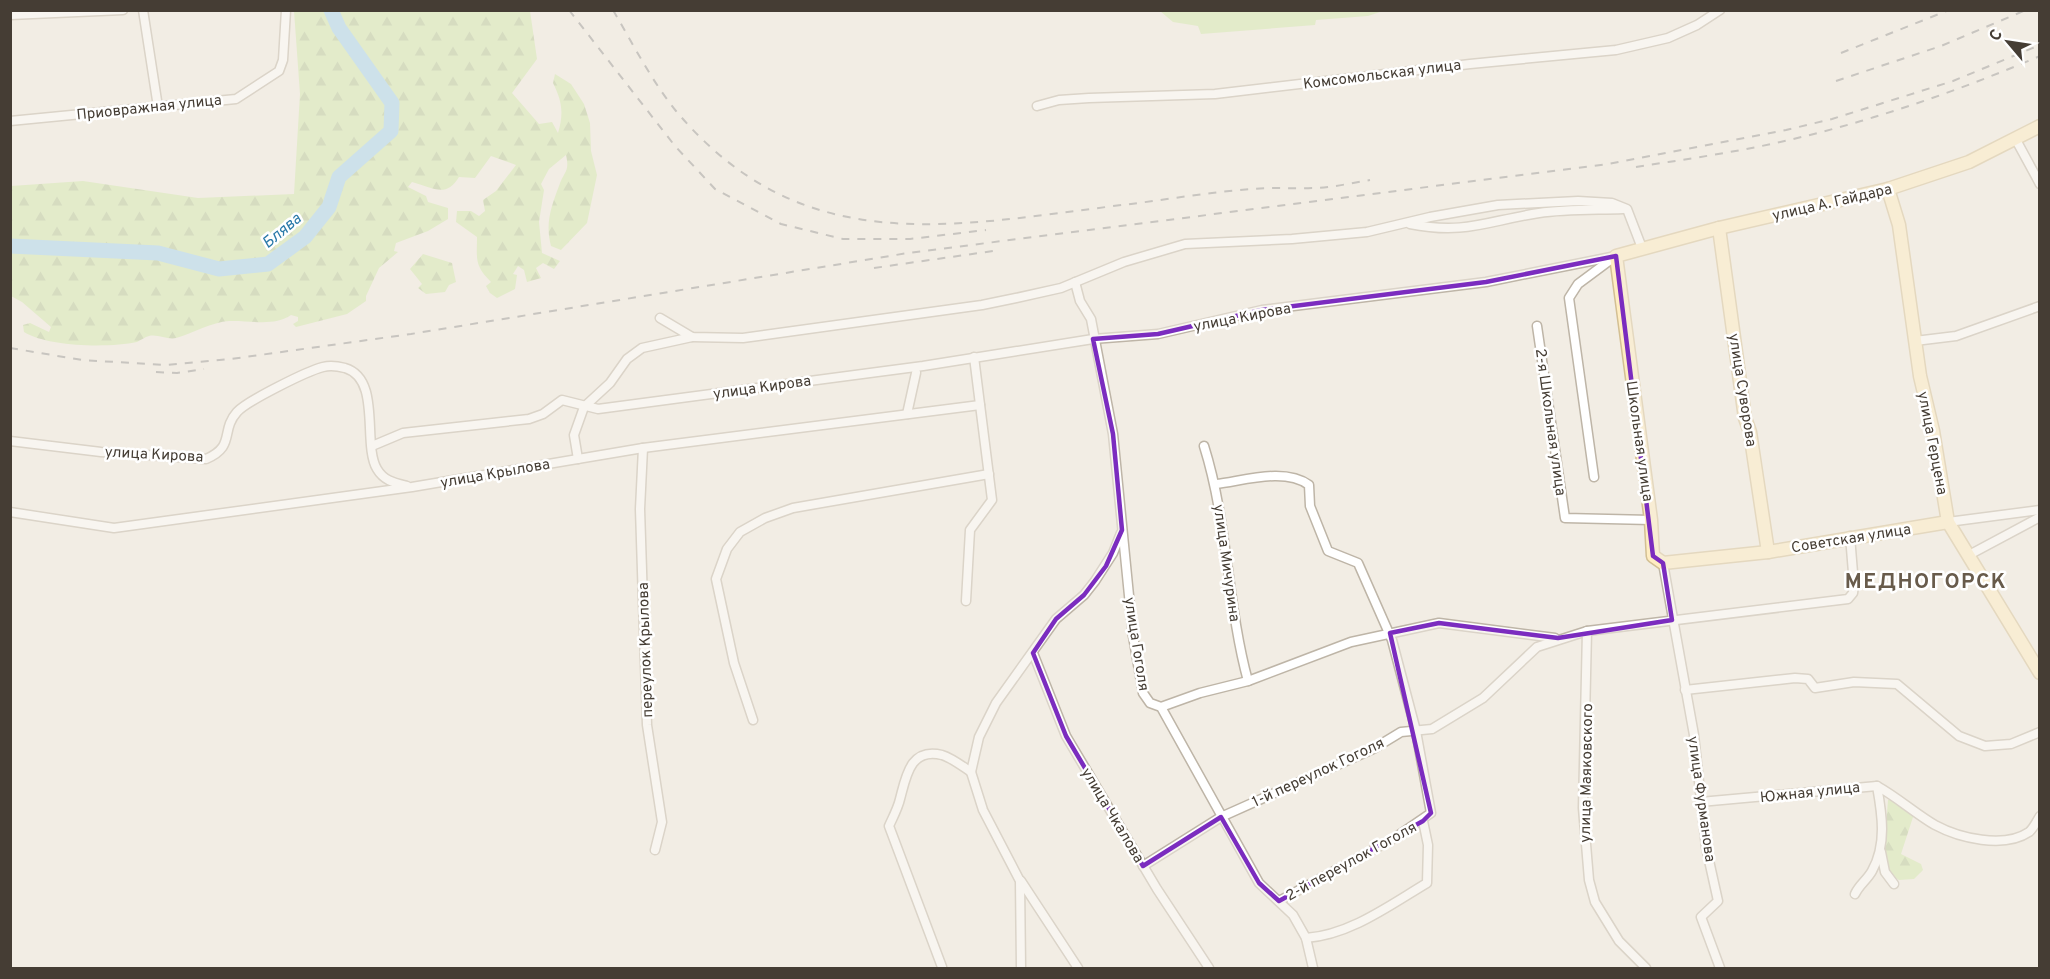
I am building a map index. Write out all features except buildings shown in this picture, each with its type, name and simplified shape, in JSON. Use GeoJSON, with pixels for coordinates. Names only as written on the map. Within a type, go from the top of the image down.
{"type":"FeatureCollection","features":[{"type":"Feature","properties":{"kind":"street"},"geometry":{"type":"LineString","coordinates":[[10,15],[123,10]]}},
{"type":"Feature","properties":{"kind":"street"},"geometry":{"type":"LineString","coordinates":[[143,10],[158,107]]}},
{"type":"Feature","properties":{"kind":"street","name":"Приовражная улица"},"geometry":{"type":"LineString","coordinates":[[10,120],[236,99],[279,71],[283,60],[286,10]]}},
{"type":"Feature","properties":{"kind":"street","name":"Комсомольская улица"},"geometry":{"type":"LineString","coordinates":[[1037,106],[1059,100],[1215,94],[1470,64],[1616,50],[1668,38],[1697,25],[1720,10]]}},
{"type":"Feature","properties":{"kind":"street","name":"улица А. Гайдара"},"geometry":{"type":"LineString","coordinates":[[1616,256],[1719,228],[1888,189],[1969,162],[2040,126]]}},
{"type":"Feature","properties":{"kind":"street"},"geometry":{"type":"LineString","coordinates":[[2015,138],[2040,184]]}},
{"type":"Feature","properties":{"kind":"street","name":"улица Герцена"},"geometry":{"type":"LineString","coordinates":[[1888,189],[1899,225],[1914,341],[1935,438],[1948,522],[2040,674]]}},
{"type":"Feature","properties":{"kind":"street"},"geometry":{"type":"LineString","coordinates":[[578,459],[574,435],[584,407],[610,383],[627,359],[642,348],[692,337],[743,338],[982,305],[1061,288],[1124,262],[1185,244],[1292,239],[1367,232],[1409,224],[1430,217],[1498,205],[1578,201],[1612,202],[1628,209],[1642,248]]}},
{"type":"Feature","properties":{"kind":"street"},"geometry":{"type":"LineString","coordinates":[[1409,224],[1450,230],[1468,229],[1540,213],[1628,209]]}},
{"type":"Feature","properties":{"kind":"street","name":"улица Суворова"},"geometry":{"type":"LineString","coordinates":[[1719,228],[1745,418],[1750,432],[1768,552]]}},
{"type":"Feature","properties":{"kind":"street"},"geometry":{"type":"LineString","coordinates":[[1594,477],[1569,298],[1578,284],[1616,256]]}},
{"type":"Feature","properties":{"kind":"street","name":"улица Кирова"},"geometry":{"type":"LineString","coordinates":[[10,441],[101,452],[206,459],[220,453],[228,440],[231,423],[237,412],[298,378],[320,368],[335,365],[349,369],[364,385],[372,446],[403,434],[529,419],[543,414],[562,400],[598,409],[1093,339],[1158,334],[1262,310],[1486,282],[1616,256]]}},
{"type":"Feature","properties":{"kind":"street","name":"Школьная улица"},"geometry":{"type":"LineString","coordinates":[[1616,256],[1651,520],[1653,556],[1663,563],[1672,620]]}},
{"type":"Feature","properties":{"kind":"street","name":"улица Гоголя"},"geometry":{"type":"LineString","coordinates":[[1075,282],[1080,301],[1091,319],[1113,434],[1133,636],[1143,693],[1149,703],[1161,707],[1259,883],[1293,915],[1306,938],[1313,969]]}},
{"type":"Feature","properties":{"kind":"street"},"geometry":{"type":"LineString","coordinates":[[1914,341],[1956,336],[2040,306]]}},
{"type":"Feature","properties":{"kind":"street"},"geometry":{"type":"LineString","coordinates":[[660,318],[692,337]]}},
{"type":"Feature","properties":{"kind":"street","name":"2-я Школьная улица"},"geometry":{"type":"LineString","coordinates":[[1537,326],[1565,518],[1651,520]]}},
{"type":"Feature","properties":{"kind":"street"},"geometry":{"type":"LineString","coordinates":[[966,601],[970,530],[976,518],[992,500],[974,357]]}},
{"type":"Feature","properties":{"kind":"street"},"geometry":{"type":"LineString","coordinates":[[907,414],[916,374]]}},
{"type":"Feature","properties":{"kind":"street","name":"улица Крылова"},"geometry":{"type":"LineString","coordinates":[[10,512],[114,528],[412,487],[643,448],[980,405]]}},
{"type":"Feature","properties":{"kind":"street"},"geometry":{"type":"LineString","coordinates":[[372,446],[375,468],[388,481],[412,487]]}},
{"type":"Feature","properties":{"kind":"street","name":"улица Мичурина"},"geometry":{"type":"LineString","coordinates":[[1204,446],[1216,484],[1235,622],[1248,681]]}},
{"type":"Feature","properties":{"kind":"street","name":"переулок Крылова"},"geometry":{"type":"LineString","coordinates":[[643,448],[640,509],[647,725],[662,822],[656,850]]}},
{"type":"Feature","properties":{"kind":"street"},"geometry":{"type":"LineString","coordinates":[[753,720],[734,663],[716,579],[727,549],[740,532],[765,518],[793,508],[989,474]]}},
{"type":"Feature","properties":{"kind":"street"},"geometry":{"type":"LineString","coordinates":[[1216,484],[1284,476],[1303,480],[1309,485],[1310,506],[1328,551],[1358,563],[1392,632],[1416,731],[1431,813],[1423,821],[1428,845],[1427,884],[1326,937],[1306,938]]}},
{"type":"Feature","properties":{"kind":"street","name":"Советская улица"},"geometry":{"type":"LineString","coordinates":[[1663,563],[1768,552],[1850,536],[2040,510]]}},
{"type":"Feature","properties":{"kind":"street"},"geometry":{"type":"LineString","coordinates":[[1969,555],[2040,517]]}},
{"type":"Feature","properties":{"kind":"street"},"geometry":{"type":"LineString","coordinates":[[1078,969],[1020,880],[983,810],[971,772],[979,737],[996,703],[1056,619],[1084,595],[1095,581],[1113,553],[1122,530]]}},
{"type":"Feature","properties":{"kind":"street"},"geometry":{"type":"LineString","coordinates":[[1161,707],[1200,693],[1248,681],[1351,642],[1439,623],[1558,638],[1587,631],[1848,599],[1853,593],[1854,585],[1850,536]]}},
{"type":"Feature","properties":{"kind":"street","name":"улица Фурманова"},"geometry":{"type":"LineString","coordinates":[[1672,620],[1694,735],[1700,802],[1718,901],[1701,917],[1720,969]]}},
{"type":"Feature","properties":{"kind":"street","name":"улица Маяковского"},"geometry":{"type":"LineString","coordinates":[[1587,631],[1583,808],[1589,880],[1595,902],[1619,941],[1646,969]]}},
{"type":"Feature","properties":{"kind":"street","name":"1-й переулок Гоголя"},"geometry":{"type":"LineString","coordinates":[[1143,866],[1221,817],[1373,749],[1401,732],[1432,729],[1482,698],[1537,647],[1558,638]]}},
{"type":"Feature","properties":{"kind":"street","name":"улица Чкалова"},"geometry":{"type":"LineString","coordinates":[[1033,653],[1066,736],[1143,866],[1209,969]]}},
{"type":"Feature","properties":{"kind":"street"},"geometry":{"type":"LineString","coordinates":[[1685,690],[1795,678],[1808,680],[1815,688],[1854,682],[1897,684],[1959,736],[1985,746],[2011,744],[2040,732]]}},
{"type":"Feature","properties":{"kind":"street"},"geometry":{"type":"LineString","coordinates":[[942,967],[889,826],[900,801],[904,776],[916,759],[927,754],[943,755],[971,772]]}},
{"type":"Feature","properties":{"kind":"street"},"geometry":{"type":"LineString","coordinates":[[1877,786],[1882,813],[1881,852],[1885,872],[1894,884]]}},
{"type":"Feature","properties":{"kind":"street","name":"Южная улица"},"geometry":{"type":"LineString","coordinates":[[1700,802],[1877,786],[1903,800],[1933,824],[1961,837],[1998,841],[2029,831],[2040,816]]}},
{"type":"Feature","properties":{"kind":"street","name":"2-й переулок Гоголя"},"geometry":{"type":"LineString","coordinates":[[1279,900],[1423,821]]}},
{"type":"Feature","properties":{"kind":"street"},"geometry":{"type":"LineString","coordinates":[[1855,894],[1870,875],[1881,852]]}},
{"type":"Feature","properties":{"kind":"street"},"geometry":{"type":"LineString","coordinates":[[1020,880],[1021,969]]}},
{"type":"Feature","properties":{"kind":"highlighted area"},"geometry":{"type":"Polygon","coordinates":[[[1616,256],[1653,556],[1663,563],[1672,620],[1558,638],[1439,623],[1390,633],[1431,813],[1423,821],[1279,901],[1259,883],[1221,817],[1143,866],[1066,736],[1033,653],[1056,619],[1084,595],[1106,566],[1122,530],[1113,434],[1093,339],[1158,334],[1262,310],[1486,282],[1616,256]]]}},
{"type":"Feature","properties":{"kind":"green space"},"geometry":{"type":"Polygon","coordinates":[[[294,11],[530,11],[537,59],[512,93],[539,124],[552,122],[558,133],[561,113],[560,101],[553,83],[555,74],[571,84],[584,104],[590,123],[591,151],[597,175],[587,223],[561,250],[551,246],[549,223],[554,201],[567,168],[566,155],[549,169],[541,184],[544,190],[539,222],[542,253],[560,261],[554,269],[543,263],[536,268],[541,278],[527,282],[524,270],[518,266],[513,274],[517,275],[515,289],[497,298],[486,286],[491,282],[479,266],[477,237],[456,222],[457,211],[471,211],[479,216],[485,211],[483,200],[496,191],[516,165],[491,156],[475,178],[459,177],[454,184],[444,190],[412,182],[408,187],[426,196],[428,202],[448,208],[448,219],[428,231],[396,243],[394,251],[398,252],[379,268],[366,296],[366,301],[347,314],[296,327],[293,324],[298,321],[298,317],[291,315],[269,322],[223,322],[176,338],[152,336],[137,342],[111,345],[79,345],[48,341],[24,332],[23,325],[30,323],[49,332],[51,327],[22,302],[11,296],[11,186],[83,181],[198,198],[294,194],[300,94],[294,11]]]}},
{"type":"Feature","properties":{"kind":"green space"},"geometry":{"type":"Polygon","coordinates":[[[1160,11],[1383,11],[1368,16],[1316,20],[1315,25],[1201,34],[1198,26],[1173,22],[1160,11]]]}},
{"type":"Feature","properties":{"kind":"green space"},"geometry":{"type":"Polygon","coordinates":[[[423,254],[452,263],[456,282],[449,285],[445,292],[426,294],[418,288],[422,284],[410,269],[423,254]]]}},
{"type":"Feature","properties":{"kind":"green space"},"geometry":{"type":"Polygon","coordinates":[[[1893,798],[1914,814],[1901,854],[1921,864],[1923,870],[1914,879],[1899,880],[1889,874],[1884,850],[1888,800],[1893,798]]]}},
{"type":"Feature","properties":{"kind":"waterway","name":"Блява"},"geometry":{"type":"LineString","coordinates":[[10,246],[158,253],[219,269],[268,264],[305,237],[329,207],[339,177],[391,131],[392,103],[339,28],[331,10]]}},
{"type":"Feature","properties":{"kind":"railway"},"geometry":{"type":"LineString","coordinates":[[569,10],[675,146],[715,189],[781,224],[843,239],[910,239],[986,230]]}},
{"type":"Feature","properties":{"kind":"railway"},"geometry":{"type":"LineString","coordinates":[[613,10],[658,87],[676,111],[724,159],[775,192],[827,212],[882,222],[939,224],[998,220],[1237,190],[1319,188],[1370,180]]}},
{"type":"Feature","properties":{"kind":"railway"},"geometry":{"type":"LineString","coordinates":[[1841,53],[1949,10]]}},
{"type":"Feature","properties":{"kind":"railway"},"geometry":{"type":"LineString","coordinates":[[1836,81],[1941,46],[2026,10]]}},
{"type":"Feature","properties":{"kind":"railway"},"geometry":{"type":"LineString","coordinates":[[10,348],[82,360],[165,365],[231,359],[411,334],[908,253],[1608,164],[1832,119],[1953,81],[2040,45]]}},
{"type":"Feature","properties":{"kind":"railway"},"geometry":{"type":"LineString","coordinates":[[1636,167],[1751,148],[1853,123],[1947,93],[2040,56]]}},
{"type":"Feature","properties":{"kind":"railway"},"geometry":{"type":"LineString","coordinates":[[874,268],[993,251]]}},
{"type":"Feature","properties":{"kind":"railway"},"geometry":{"type":"LineString","coordinates":[[156,372],[177,373],[204,369]]}},
{"type":"Feature","properties":{"kind":"district","name":"МЕДНОГОРСК"},"geometry":{"type":"Point","coordinates":[1926,581]}}]}
